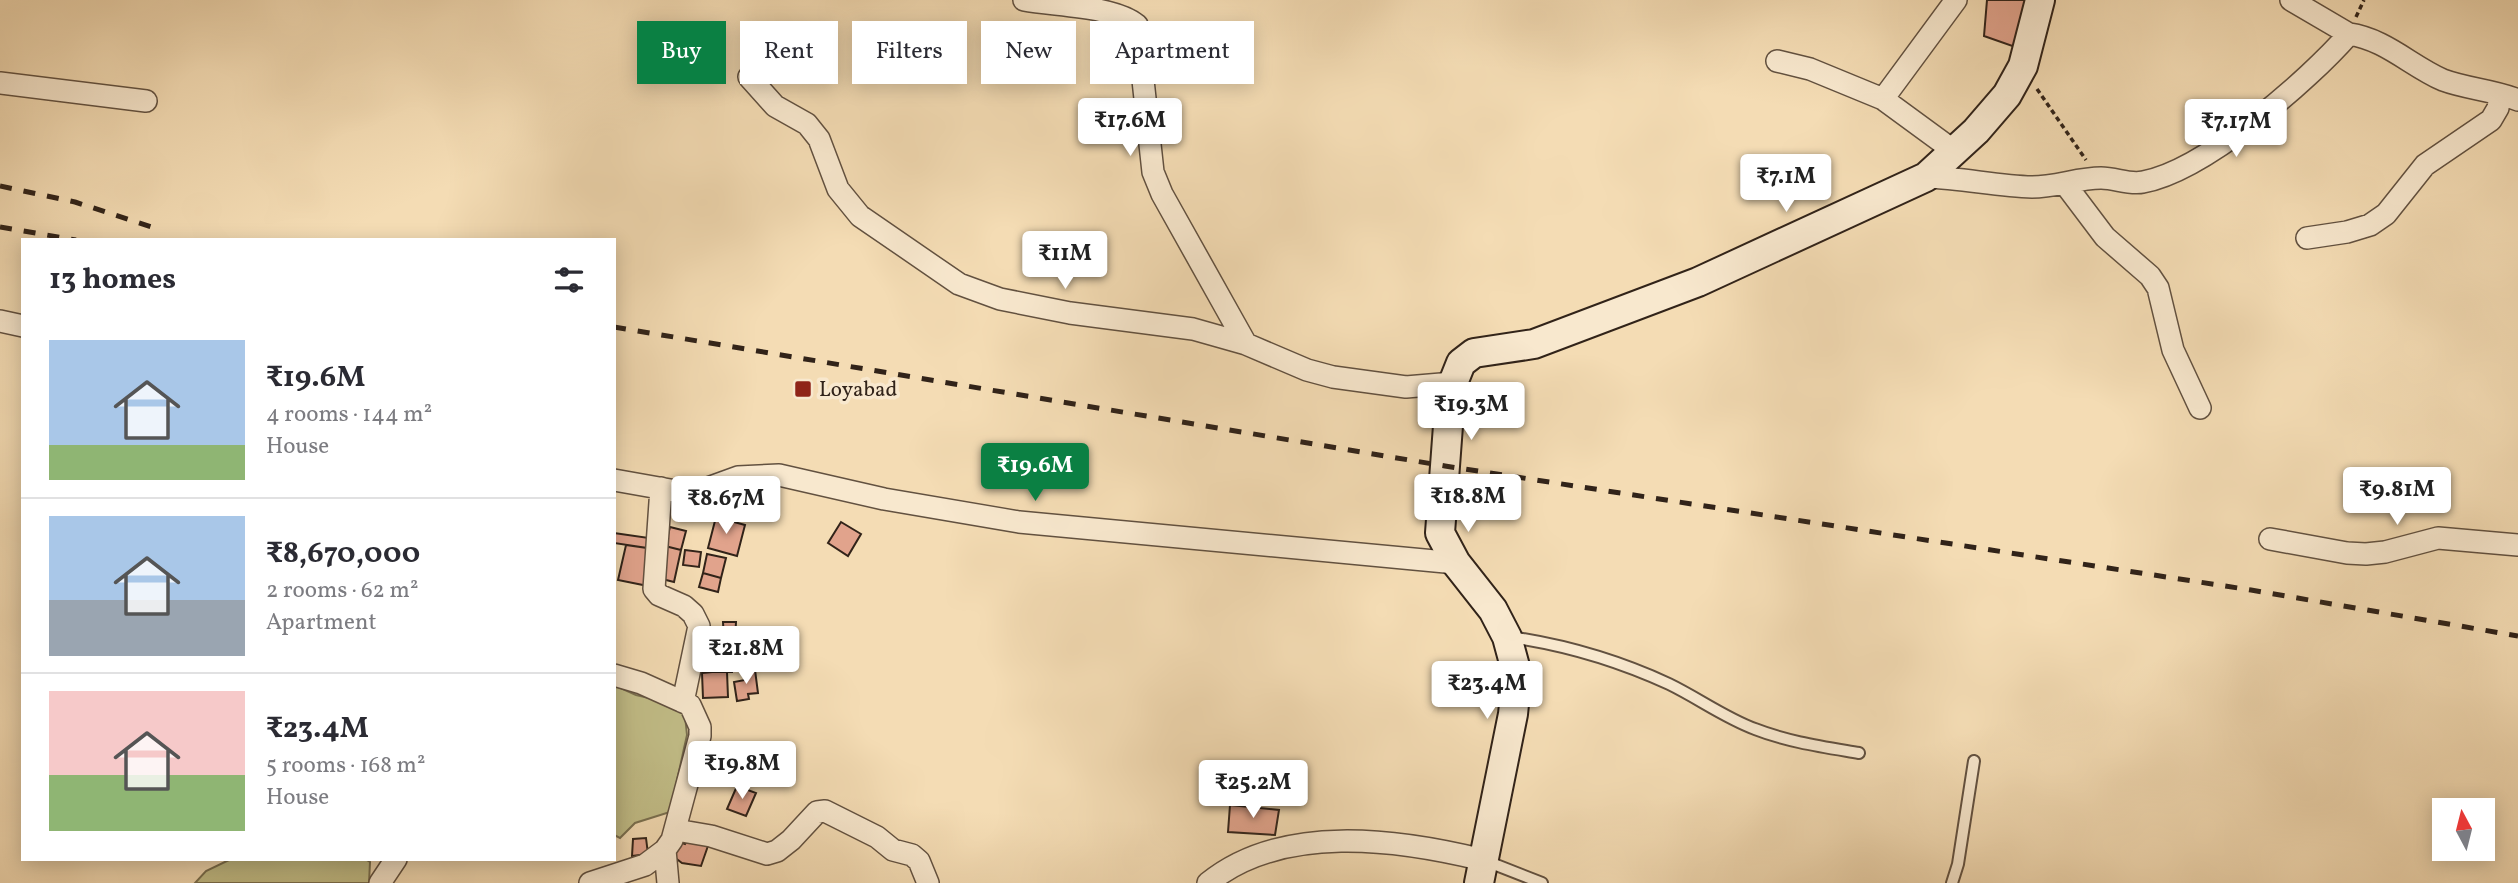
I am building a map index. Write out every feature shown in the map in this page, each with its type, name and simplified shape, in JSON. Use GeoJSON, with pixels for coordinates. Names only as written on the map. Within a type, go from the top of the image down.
{"type":"FeatureCollection","features":[{"type":"Feature","properties":{"kind":"street"},"geometry":{"type":"LineString","coordinates":[[1024,0],[1111,12],[1127,16],[1138,25],[1153,172],[1162,194],[1246,344]]}},
{"type":"Feature","properties":{"kind":"street"},"geometry":{"type":"LineString","coordinates":[[1884,99],[1955,0]]}},
{"type":"Feature","properties":{"kind":"street"},"geometry":{"type":"LineString","coordinates":[[1208,883],[1247,858],[1269,851],[1342,842],[1408,843],[1481,875],[1513,714],[1517,674],[1507,637],[1493,610],[1456,563],[1440,533],[1452,383],[1461,363],[1474,353],[1534,344],[1699,282],[1926,177],[2007,95],[2024,66],[2040,0]]}},
{"type":"Feature","properties":{"kind":"street"},"geometry":{"type":"LineString","coordinates":[[2291,0],[2349,34],[2379,42],[2416,66],[2446,81],[2509,97]]}},
{"type":"Feature","properties":{"kind":"street"},"geometry":{"type":"LineString","coordinates":[[1926,177],[2029,187],[2101,178],[2133,183],[2159,178],[2189,164],[2279,101],[2317,68],[2349,34]]}},
{"type":"Feature","properties":{"kind":"street"},"geometry":{"type":"LineString","coordinates":[[1777,61],[1810,69],[1884,99],[1954,151]]}},
{"type":"Feature","properties":{"kind":"street"},"geometry":{"type":"LineString","coordinates":[[0,83],[146,101]]}},
{"type":"Feature","properties":{"kind":"street"},"geometry":{"type":"LineString","coordinates":[[755,84],[775,106],[807,124],[819,139],[838,188],[860,216],[959,284],[1000,299],[1027,305],[1193,329],[1246,344],[1307,370],[1333,377],[1406,387],[1452,383]]}},
{"type":"Feature","properties":{"kind":"street"},"geometry":{"type":"LineString","coordinates":[[2307,238],[2371,225],[2386,214],[2426,165],[2491,120],[2509,97]]}},
{"type":"Feature","properties":{"kind":"street"},"geometry":{"type":"LineString","coordinates":[[2065,184],[2105,237],[2150,276],[2158,288],[2173,350],[2200,408]]}},
{"type":"Feature","properties":{"kind":"street"},"geometry":{"type":"LineString","coordinates":[[0,321],[21,326]]}},
{"type":"Feature","properties":{"kind":"street"},"geometry":{"type":"LineString","coordinates":[[616,480],[661,488],[705,489],[738,477],[779,475],[884,499],[1019,522],[1456,563]]}},
{"type":"Feature","properties":{"kind":"street"},"geometry":{"type":"LineString","coordinates":[[661,488],[661,523],[654,589],[659,595],[684,606],[693,614],[699,626],[683,702]]}},
{"type":"Feature","properties":{"kind":"street"},"geometry":{"type":"LineString","coordinates":[[2270,539],[2366,554],[2385,552],[2438,538],[2518,545]]}},
{"type":"Feature","properties":{"kind":"street"},"geometry":{"type":"LineString","coordinates":[[590,883],[645,865],[665,850],[676,830],[685,782],[700,736],[694,711],[683,702],[616,676]]}},
{"type":"Feature","properties":{"kind":"street"},"geometry":{"type":"LineString","coordinates":[[676,830],[711,835],[767,854],[777,851],[817,812],[825,811],[877,837],[893,850],[912,855],[919,861],[928,883]]}},
{"type":"Feature","properties":{"kind":"street"},"geometry":{"type":"LineString","coordinates":[[665,850],[668,883]]}},
{"type":"Feature","properties":{"kind":"street"},"geometry":{"type":"LineString","coordinates":[[380,883],[395,861]]}},
{"type":"Feature","properties":{"kind":"lane"},"geometry":{"type":"LineString","coordinates":[[1507,637],[1579,650],[1630,667],[1671,685],[1752,728],[1779,738],[1859,754]]}},
{"type":"Feature","properties":{"kind":"lane"},"geometry":{"type":"LineString","coordinates":[[1952,883],[1958,864],[1974,761]]}},
{"type":"Feature","properties":{"kind":"lane"},"geometry":{"type":"LineString","coordinates":[[1481,875],[1542,883]]}},
{"type":"Feature","properties":{"kind":"path"},"geometry":{"type":"LineString","coordinates":[[2024,66],[2046,105],[2101,178]]}},
{"type":"Feature","properties":{"kind":"shaded area"},"geometry":{"type":"Polygon","coordinates":[[[616,686],[636,695],[684,706],[687,735],[670,812],[635,823],[620,838],[616,836],[616,686]]]}},
{"type":"Feature","properties":{"kind":"shaded area"},"geometry":{"type":"Polygon","coordinates":[[[227,861],[370,862],[369,883],[195,883],[206,871],[227,861]]]}},
{"type":"Feature","properties":{"kind":"building"},"geometry":{"type":"Polygon","coordinates":[[[1987,0],[2026,0],[2018,48],[1984,36],[1987,0]]]}},
{"type":"Feature","properties":{"kind":"building"},"geometry":{"type":"Polygon","coordinates":[[[716,517],[745,525],[737,556],[708,548],[716,517]]]}},
{"type":"Feature","properties":{"kind":"building"},"geometry":{"type":"Polygon","coordinates":[[[841,522],[861,534],[848,556],[828,543],[841,522]]]}},
{"type":"Feature","properties":{"kind":"building"},"geometry":{"type":"Polygon","coordinates":[[[670,527],[686,531],[681,550],[665,546],[670,527]]]}},
{"type":"Feature","properties":{"kind":"building"},"geometry":{"type":"Polygon","coordinates":[[[616,533],[656,539],[654,549],[616,543],[616,533]]]}},
{"type":"Feature","properties":{"kind":"building"},"geometry":{"type":"Polygon","coordinates":[[[626,545],[654,549],[648,586],[618,580],[626,545]]]}},
{"type":"Feature","properties":{"kind":"building"},"geometry":{"type":"Polygon","coordinates":[[[665,546],[681,550],[674,582],[658,578],[665,546]]]}},
{"type":"Feature","properties":{"kind":"building"},"geometry":{"type":"Polygon","coordinates":[[[685,550],[701,552],[699,567],[683,565],[685,550]]]}},
{"type":"Feature","properties":{"kind":"building"},"geometry":{"type":"Polygon","coordinates":[[[707,554],[726,558],[721,578],[703,573],[707,554]]]}},
{"type":"Feature","properties":{"kind":"building"},"geometry":{"type":"Polygon","coordinates":[[[703,573],[721,578],[718,592],[699,587],[703,573]]]}},
{"type":"Feature","properties":{"kind":"building"},"geometry":{"type":"Polygon","coordinates":[[[723,622],[736,622],[735,640],[724,640],[723,622]]]}},
{"type":"Feature","properties":{"kind":"building"},"geometry":{"type":"Polygon","coordinates":[[[713,652],[733,653],[732,672],[712,672],[713,652]]]}},
{"type":"Feature","properties":{"kind":"building"},"geometry":{"type":"Polygon","coordinates":[[[755,670],[758,693],[748,694],[749,699],[737,701],[734,682],[745,680],[744,671],[755,670]]]}},
{"type":"Feature","properties":{"kind":"building"},"geometry":{"type":"Polygon","coordinates":[[[727,672],[728,697],[703,698],[702,673],[727,672]]]}},
{"type":"Feature","properties":{"kind":"building"},"geometry":{"type":"Polygon","coordinates":[[[737,786],[756,793],[746,816],[727,809],[737,786]]]}},
{"type":"Feature","properties":{"kind":"building"},"geometry":{"type":"Polygon","coordinates":[[[1230,805],[1279,810],[1275,835],[1228,832],[1230,805]]]}},
{"type":"Feature","properties":{"kind":"building"},"geometry":{"type":"Polygon","coordinates":[[[646,838],[648,854],[632,856],[633,839],[646,838]]]}},
{"type":"Feature","properties":{"kind":"building"},"geometry":{"type":"Polygon","coordinates":[[[687,841],[709,843],[701,866],[682,863],[674,857],[680,842],[685,844],[687,841]]]}},
{"type":"Feature","properties":{"kind":"railway"},"geometry":{"type":"LineString","coordinates":[[0,186],[75,202],[155,228]]}},
{"type":"Feature","properties":{"kind":"railway"},"geometry":{"type":"LineString","coordinates":[[0,227],[64,238]]}},
{"type":"Feature","properties":{"kind":"railway"},"geometry":{"type":"LineString","coordinates":[[616,327],[1445,466],[2251,590],[2518,636]]}},
{"type":"Feature","properties":{"kind":"place","name":"Loyabad"},"geometry":{"type":"Point","coordinates":[803,389]}}]}
